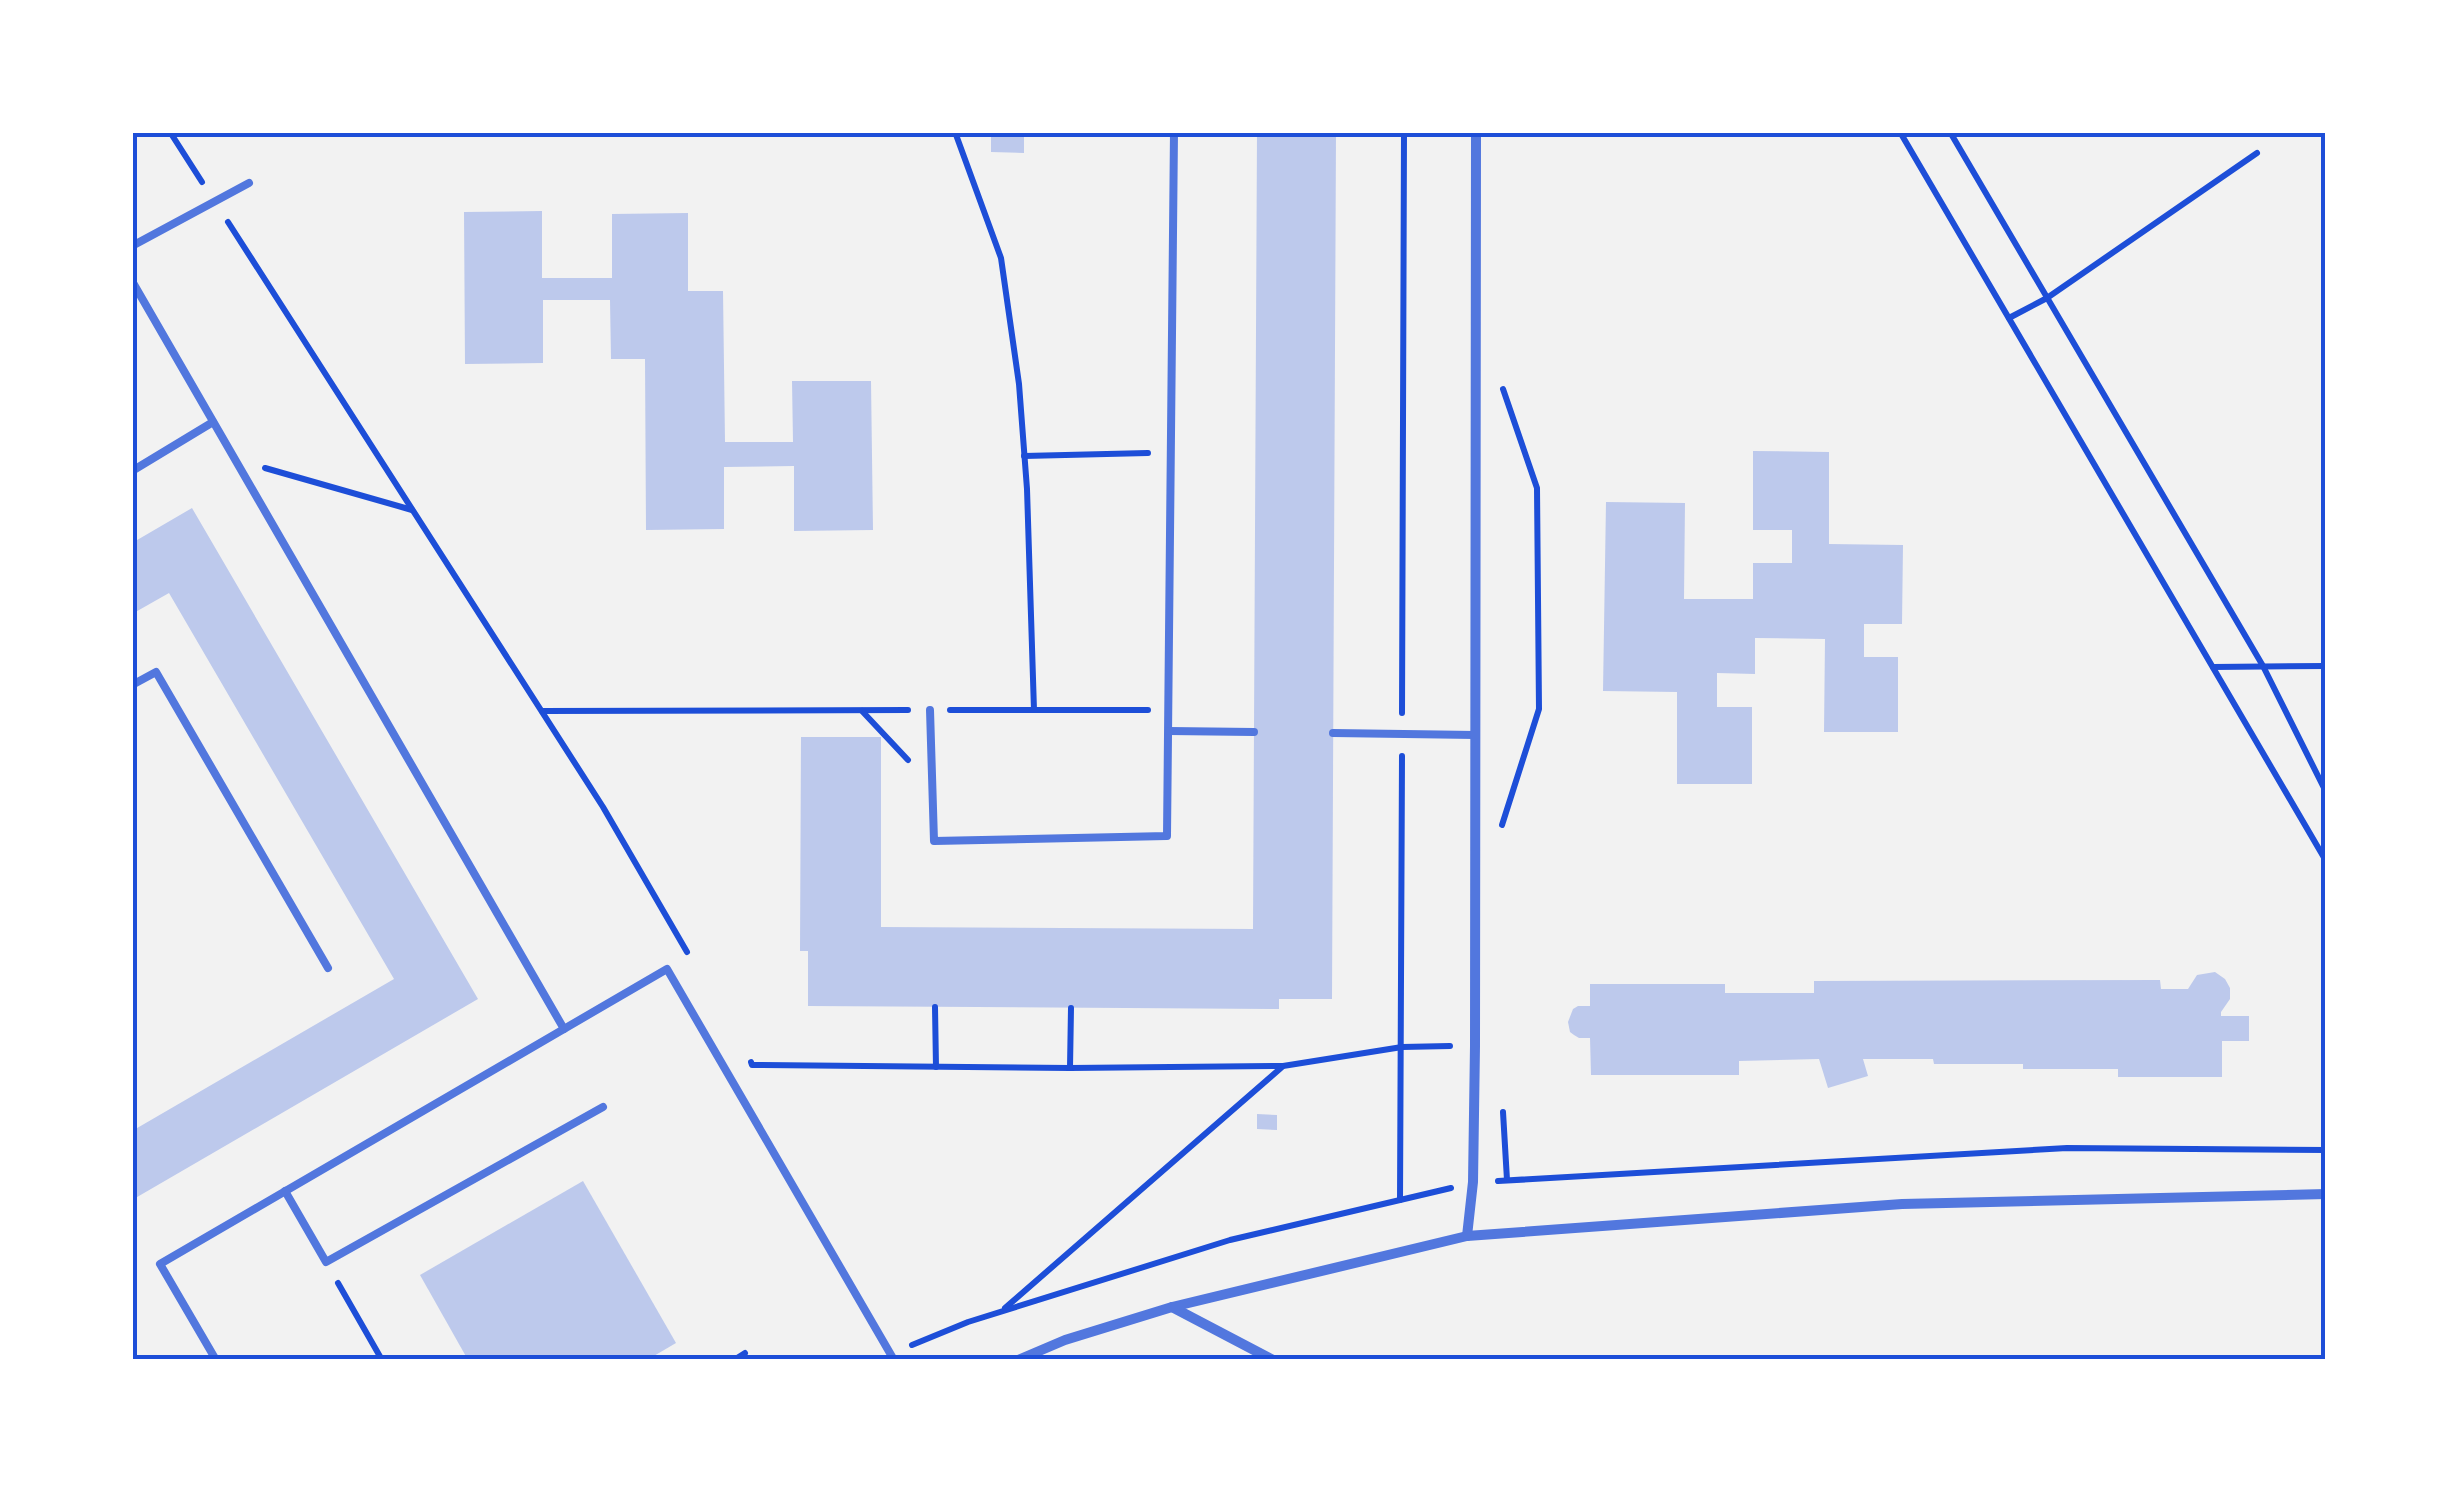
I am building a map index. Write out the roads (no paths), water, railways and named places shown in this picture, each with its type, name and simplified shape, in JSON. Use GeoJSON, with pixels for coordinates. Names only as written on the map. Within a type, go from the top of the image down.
{"type":"FeatureCollection","features":[{"type":"Feature","properties":{"kind":"street"},"geometry":{"type":"LineString","coordinates":[[1467,1236],[1474,1182],[1476,132]]}},
{"type":"Feature","properties":{"kind":"street"},"geometry":{"type":"LineString","coordinates":[[1018,1360],[1065,1340],[1172,1307],[1467,1236],[1902,1204],[2326,1194]]}},
{"type":"Feature","properties":{"kind":"street"},"geometry":{"type":"LineString","coordinates":[[1172,1307],[1273,1360]]}},
{"type":"Feature","properties":{"kind":"lane"},"geometry":{"type":"LineString","coordinates":[[930,710],[934,841],[1167,836],[1174,132]]}},
{"type":"Feature","properties":{"kind":"lane"},"geometry":{"type":"LineString","coordinates":[[132,246],[248,183]]}},
{"type":"Feature","properties":{"kind":"lane"},"geometry":{"type":"LineString","coordinates":[[132,280],[564,1028]]}},
{"type":"Feature","properties":{"kind":"lane"},"geometry":{"type":"LineString","coordinates":[[132,471],[213,422]]}},
{"type":"Feature","properties":{"kind":"lane"},"geometry":{"type":"LineString","coordinates":[[132,685],[156,672],[328,968]]}},
{"type":"Feature","properties":{"kind":"lane"},"geometry":{"type":"LineString","coordinates":[[1169,731],[1254,732]]}},
{"type":"Feature","properties":{"kind":"lane"},"geometry":{"type":"LineString","coordinates":[[1333,734],[1474,736]]}},
{"type":"Feature","properties":{"kind":"lane"},"geometry":{"type":"LineString","coordinates":[[216,1360],[160,1264],[667,969],[894,1360]]}},
{"type":"Feature","properties":{"kind":"lane"},"geometry":{"type":"LineString","coordinates":[[285,1191],[326,1262],[603,1106]]}}]}
